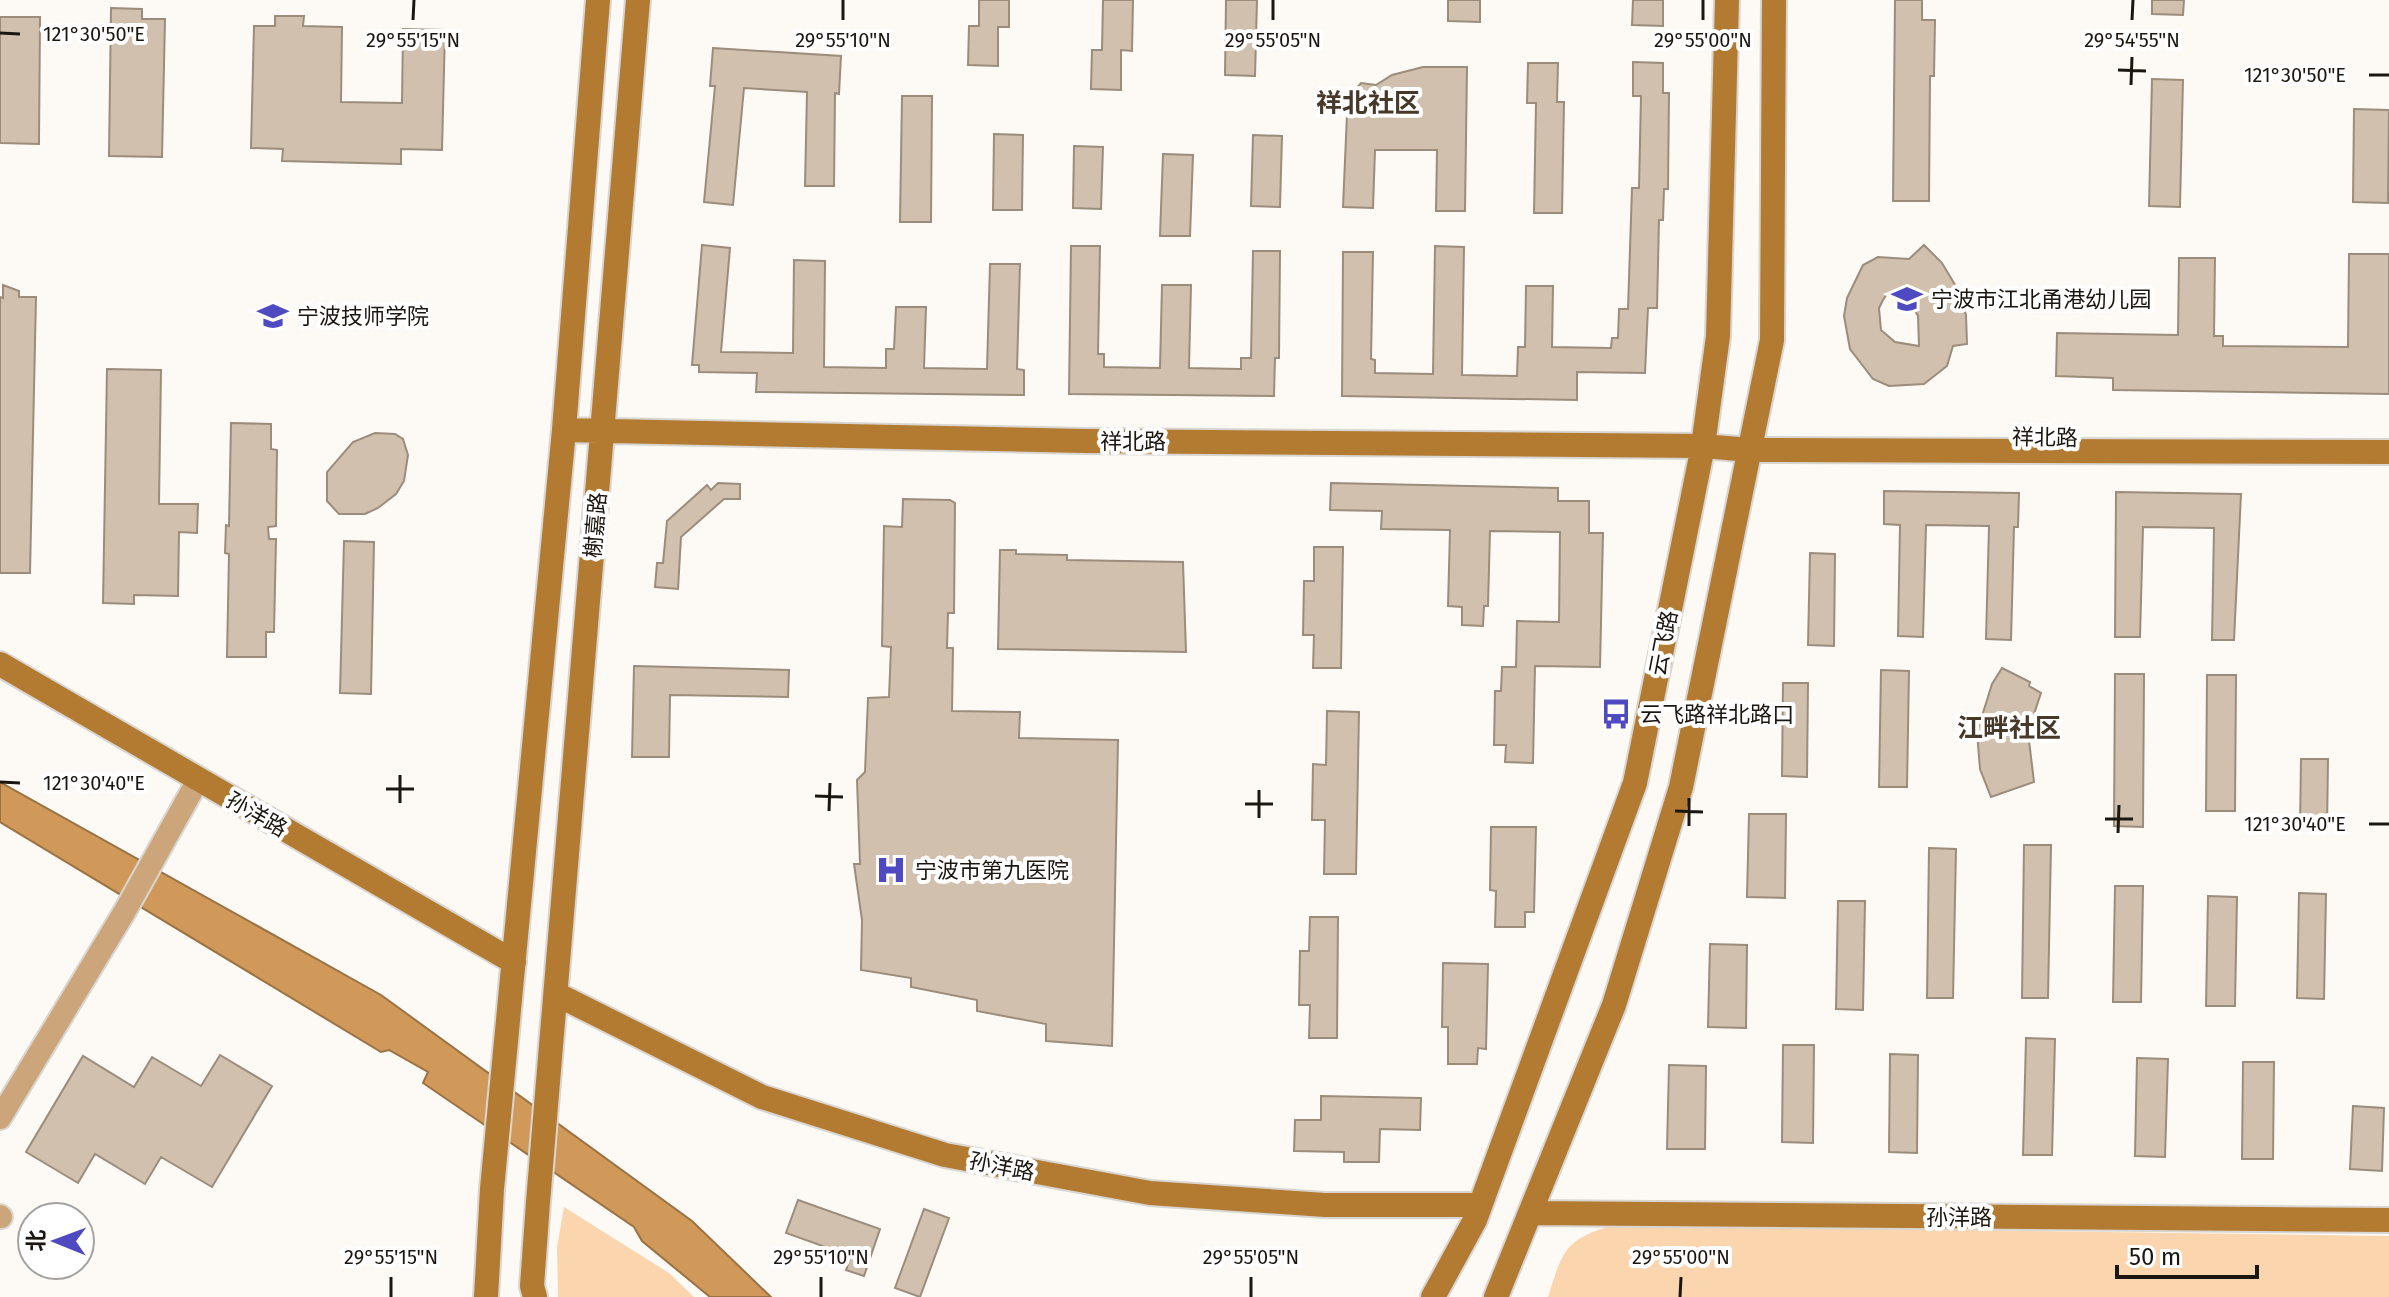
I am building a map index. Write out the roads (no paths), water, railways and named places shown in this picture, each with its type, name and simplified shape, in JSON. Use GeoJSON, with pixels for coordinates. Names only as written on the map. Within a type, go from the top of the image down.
{"type":"FeatureCollection","features":[{"type":"Feature","properties":{"kind":"main road","name":"榭嘉路"},"geometry":{"type":"LineString","coordinates":[[486,1297],[492,1189],[564,430],[598,0]]}},
{"type":"Feature","properties":{"kind":"main road","name":"榭嘉路"},"geometry":{"type":"LineString","coordinates":[[535,1297],[532,1286],[538,1202],[638,0]]}},
{"type":"Feature","properties":{"kind":"main road","name":"云飞路"},"geometry":{"type":"LineString","coordinates":[[1433,1297],[1480,1205],[1635,783],[1703,446],[1718,336],[1727,0]]}},
{"type":"Feature","properties":{"kind":"main road","name":"云飞路"},"geometry":{"type":"LineString","coordinates":[[1496,1297],[1614,1005],[1681,787],[1772,340],[1774,0]]}},
{"type":"Feature","properties":{"kind":"main road","name":"祥北路"},"geometry":{"type":"LineString","coordinates":[[564,430],[1085,441],[1703,446],[1752,442],[2389,440]]}},
{"type":"Feature","properties":{"kind":"main road","name":"祥北路"},"geometry":{"type":"LineString","coordinates":[[1752,442],[2389,452]]}},
{"type":"Feature","properties":{"kind":"main road","name":"孙洋路"},"geometry":{"type":"LineString","coordinates":[[0,664],[514,962]]}},
{"type":"Feature","properties":{"kind":"main road","name":"孙洋路"},"geometry":{"type":"LineString","coordinates":[[556,994],[762,1097],[945,1155],[1150,1193],[1325,1205],[1480,1205]]}},
{"type":"Feature","properties":{"kind":"main road","name":"孙洋路"},"geometry":{"type":"LineString","coordinates":[[1530,1213],[2389,1220]]}},
{"type":"Feature","properties":{"kind":"main road"},"geometry":{"type":"LineString","coordinates":[[1511,1260],[1518,1297]]}},
{"type":"Feature","properties":{"kind":"street"},"geometry":{"type":"LineString","coordinates":[[0,1118],[125,911],[198,780]]}},
{"type":"Feature","properties":{"kind":"place","name":"宁波市江北甬港幼儿园"},"geometry":{"type":"Point","coordinates":[1907,299]}},
{"type":"Feature","properties":{"kind":"place","name":"宁波技师学院"},"geometry":{"type":"Point","coordinates":[273,316]}},
{"type":"Feature","properties":{"kind":"place","name":"云飞路祥北路口"},"geometry":{"type":"Point","coordinates":[1616,714]}},
{"type":"Feature","properties":{"kind":"place","name":"宁波市第九医院"},"geometry":{"type":"Point","coordinates":[891,870]}},
{"type":"Feature","properties":{"kind":"district","name":"祥北社区"},"geometry":{"type":"Point","coordinates":[1368,103]}},
{"type":"Feature","properties":{"kind":"district","name":"江畔社区"},"geometry":{"type":"Point","coordinates":[2009,728]}}]}
